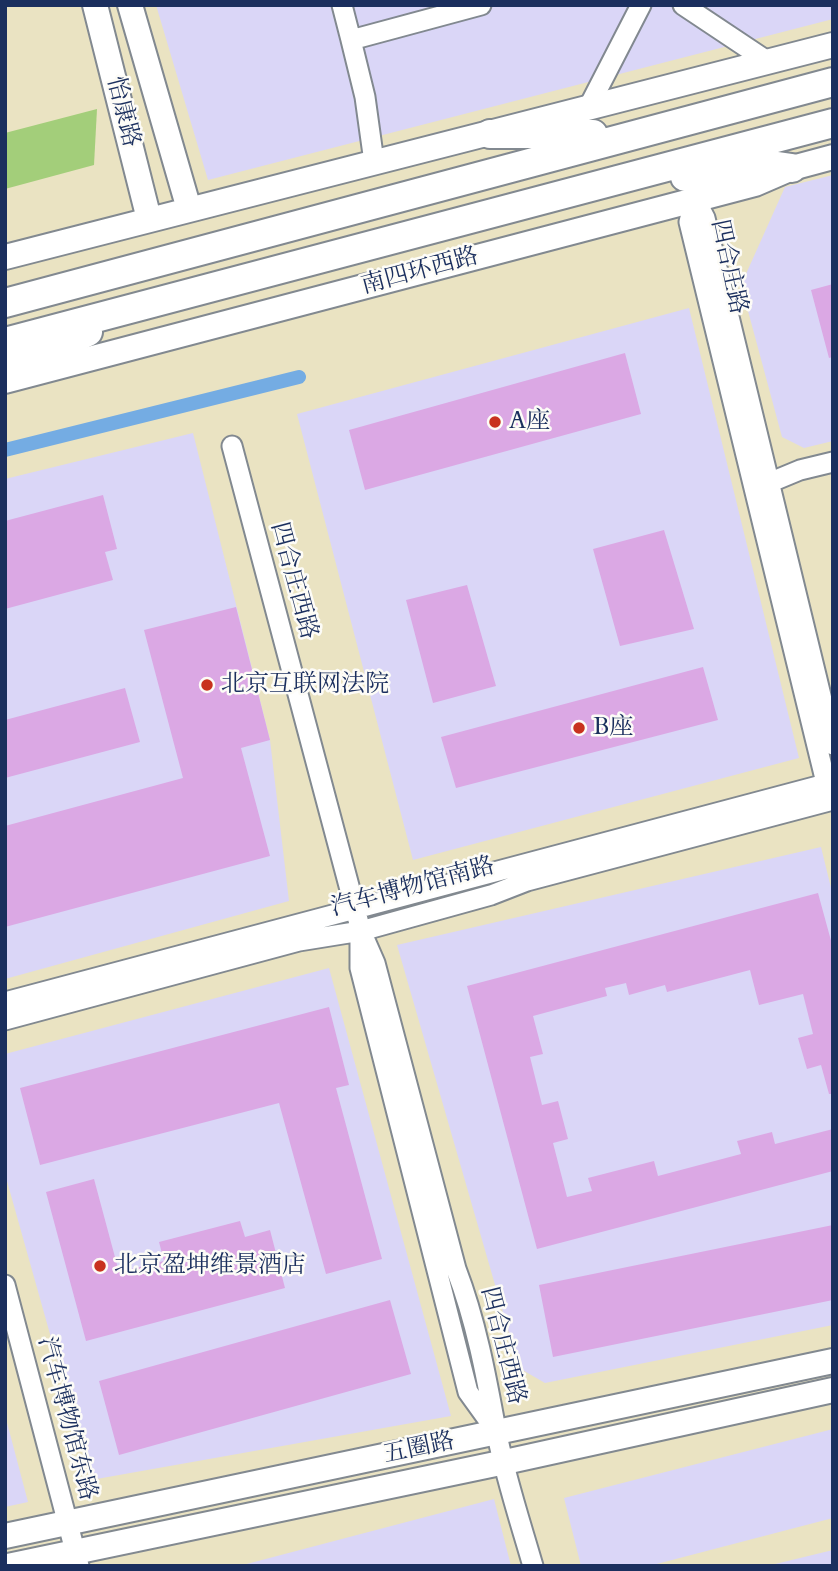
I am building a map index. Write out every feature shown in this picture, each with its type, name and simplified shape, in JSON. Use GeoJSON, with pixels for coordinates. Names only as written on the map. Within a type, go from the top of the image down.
{"type":"FeatureCollection","features":[{"type":"Feature","properties":{"kind":"highway"},"geometry":{"type":"LineString","coordinates":[[5,303],[833,82]]}},
{"type":"Feature","properties":{"kind":"highway","name":"南四环西路"},"geometry":{"type":"LineString","coordinates":[[5,342],[833,123]]}},
{"type":"Feature","properties":{"kind":"highway"},"geometry":{"type":"LineString","coordinates":[[491,134],[631,134]]}},
{"type":"Feature","properties":{"kind":"highway"},"geometry":{"type":"LineString","coordinates":[[571,192],[766,167],[792,167]]}},
{"type":"Feature","properties":{"kind":"highway"},"geometry":{"type":"LineString","coordinates":[[5,372],[141,306]]}},
{"type":"Feature","properties":{"kind":"main road","name":"怡康路"},"geometry":{"type":"LineString","coordinates":[[95,5],[149,219]]}},
{"type":"Feature","properties":{"kind":"main road","name":"怡康路"},"geometry":{"type":"LineString","coordinates":[[130,5],[188,209]]}},
{"type":"Feature","properties":{"kind":"main road"},"geometry":{"type":"LineString","coordinates":[[5,257],[833,45]]}},
{"type":"Feature","properties":{"kind":"main road","name":"南四环西路"},"geometry":{"type":"LineString","coordinates":[[5,381],[755,184],[792,167],[833,157]]}},
{"type":"Feature","properties":{"kind":"main road","name":"五圈路"},"geometry":{"type":"LineString","coordinates":[[5,1536],[833,1361]]}},
{"type":"Feature","properties":{"kind":"main road","name":"五圈路"},"geometry":{"type":"LineString","coordinates":[[8,1566],[78,1558],[833,1390]]}},
{"type":"Feature","properties":{"kind":"street"},"geometry":{"type":"LineString","coordinates":[[342,5],[365,97],[374,162]]}},
{"type":"Feature","properties":{"kind":"street"},"geometry":{"type":"LineString","coordinates":[[351,40],[481,5]]}},
{"type":"Feature","properties":{"kind":"street"},"geometry":{"type":"LineString","coordinates":[[588,108],[641,5]]}},
{"type":"Feature","properties":{"kind":"street"},"geometry":{"type":"LineString","coordinates":[[683,5],[767,61]]}},
{"type":"Feature","properties":{"kind":"street","name":"四合庄路"},"geometry":{"type":"LineString","coordinates":[[695,199],[705,218],[831,795]]}},
{"type":"Feature","properties":{"kind":"street","name":"四合庄西路"},"geometry":{"type":"LineString","coordinates":[[232,446],[361,931],[375,963],[456,1269],[469,1302],[490,1387],[496,1432],[533,1566]]}},
{"type":"Feature","properties":{"kind":"street"},"geometry":{"type":"LineString","coordinates":[[765,486],[800,470],[833,462]]}},
{"type":"Feature","properties":{"kind":"street"},"geometry":{"type":"LineString","coordinates":[[765,486],[833,474]]}},
{"type":"Feature","properties":{"kind":"street","name":"四合庄路"},"geometry":{"type":"LineString","coordinates":[[765,486],[833,745]]}},
{"type":"Feature","properties":{"kind":"street","name":"汽车博物馆南路"},"geometry":{"type":"LineString","coordinates":[[5,1002],[355,908],[831,795]]}},
{"type":"Feature","properties":{"kind":"street","name":"汽车博物馆南路"},"geometry":{"type":"LineString","coordinates":[[5,1020],[299,941],[361,931],[831,795]]}},
{"type":"Feature","properties":{"kind":"street","name":"汽车博物馆东路"},"geometry":{"type":"LineString","coordinates":[[5,1285],[78,1558]]}},
{"type":"Feature","properties":{"kind":"shaded area"},"geometry":{"type":"Polygon","coordinates":[[[156,5],[833,5],[833,19],[208,180],[156,5]]]}},
{"type":"Feature","properties":{"kind":"shaded area"},"geometry":{"type":"Polygon","coordinates":[[[833,175],[833,441],[804,448],[782,437],[741,285],[785,187],[833,175]]]}},
{"type":"Feature","properties":{"kind":"shaded area"},"geometry":{"type":"Polygon","coordinates":[[[689,308],[799,758],[413,860],[297,414],[689,308]]]}},
{"type":"Feature","properties":{"kind":"shaded area"},"geometry":{"type":"Polygon","coordinates":[[[193,433],[270,740],[289,901],[5,979],[5,479],[193,433]]]}},
{"type":"Feature","properties":{"kind":"shaded area"},"geometry":{"type":"Polygon","coordinates":[[[821,847],[833,896],[833,1325],[545,1383],[519,1368],[397,945],[821,847]]]}},
{"type":"Feature","properties":{"kind":"shaded area"},"geometry":{"type":"Polygon","coordinates":[[[329,968],[451,1416],[91,1480],[5,1174],[5,1054],[329,968]]]}},
{"type":"Feature","properties":{"kind":"shaded area"},"geometry":{"type":"Polygon","coordinates":[[[5,1415],[28,1502],[5,1507],[5,1415]]]}},
{"type":"Feature","properties":{"kind":"shaded area"},"geometry":{"type":"Polygon","coordinates":[[[833,1429],[833,1518],[649,1566],[581,1566],[564,1498],[833,1429]]]}},
{"type":"Feature","properties":{"kind":"shaded area"},"geometry":{"type":"Polygon","coordinates":[[[494,1499],[511,1566],[239,1566],[494,1499]]]}},
{"type":"Feature","properties":{"kind":"shaded area"},"geometry":{"type":"Polygon","coordinates":[[[833,1550],[833,1566],[767,1566],[833,1550]]]}},
{"type":"Feature","properties":{"kind":"green space"},"geometry":{"type":"Polygon","coordinates":[[[97,109],[94,165],[5,189],[5,133],[97,109]]]}},
{"type":"Feature","properties":{"kind":"building"},"geometry":{"type":"Polygon","coordinates":[[[833,284],[833,357],[829,358],[811,290],[833,284]]]}},
{"type":"Feature","properties":{"kind":"building","name":"A座"},"geometry":{"type":"Polygon","coordinates":[[[625,353],[641,414],[365,490],[349,430],[625,353]]]}},
{"type":"Feature","properties":{"kind":"building"},"geometry":{"type":"Polygon","coordinates":[[[103,495],[117,549],[105,552],[113,580],[5,609],[5,521],[103,495]]]}},
{"type":"Feature","properties":{"kind":"building"},"geometry":{"type":"Polygon","coordinates":[[[664,530],[694,629],[620,646],[593,549],[664,530]]]}},
{"type":"Feature","properties":{"kind":"building"},"geometry":{"type":"Polygon","coordinates":[[[467,585],[496,686],[433,703],[406,600],[467,585]]]}},
{"type":"Feature","properties":{"kind":"building"},"geometry":{"type":"Polygon","coordinates":[[[236,607],[270,740],[241,748],[270,856],[5,927],[5,826],[183,778],[144,630],[236,607]]]}},
{"type":"Feature","properties":{"kind":"building","name":"B座"},"geometry":{"type":"Polygon","coordinates":[[[703,667],[718,720],[456,788],[441,737],[703,667]]]}},
{"type":"Feature","properties":{"kind":"building"},"geometry":{"type":"Polygon","coordinates":[[[125,688],[140,742],[5,778],[5,720],[125,688]]]}},
{"type":"Feature","properties":{"kind":"building"},"geometry":{"type":"Polygon","coordinates":[[[818,893],[833,948],[833,1094],[829,1094],[821,1065],[807,1069],[798,1038],[813,1034],[803,994],[759,1005],[750,970],[667,992],[665,985],[629,995],[626,983],[605,988],[607,996],[533,1016],[543,1054],[530,1057],[542,1105],[558,1101],[568,1139],[553,1143],[567,1197],[592,1191],[588,1178],[654,1161],[658,1176],[741,1154],[737,1141],[772,1132],[775,1144],[833,1129],[833,1171],[537,1249],[467,986],[818,893]]]}},
{"type":"Feature","properties":{"kind":"building"},"geometry":{"type":"Polygon","coordinates":[[[329,1007],[349,1085],[336,1088],[382,1259],[326,1274],[279,1103],[40,1165],[20,1088],[329,1007]]]}},
{"type":"Feature","properties":{"kind":"building"},"geometry":{"type":"Polygon","coordinates":[[[94,1179],[119,1272],[164,1261],[159,1242],[240,1221],[245,1237],[270,1230],[285,1288],[86,1341],[46,1192],[94,1179]]]}},
{"type":"Feature","properties":{"kind":"building"},"geometry":{"type":"Polygon","coordinates":[[[833,1225],[833,1300],[553,1357],[539,1285],[833,1225]]]}},
{"type":"Feature","properties":{"kind":"building"},"geometry":{"type":"Polygon","coordinates":[[[390,1300],[411,1374],[119,1455],[99,1381],[390,1300]]]}},
{"type":"Feature","properties":{"kind":"waterway"},"geometry":{"type":"LineString","coordinates":[[5,450],[299,377]]}},
{"type":"Feature","properties":{"kind":"place","name":"A座"},"geometry":{"type":"Point","coordinates":[495,422]}},
{"type":"Feature","properties":{"kind":"place","name":"北京互联网法院"},"geometry":{"type":"Point","coordinates":[207,685]}},
{"type":"Feature","properties":{"kind":"place","name":"B座"},"geometry":{"type":"Point","coordinates":[579,728]}},
{"type":"Feature","properties":{"kind":"place","name":"北京盈坤维景酒店"},"geometry":{"type":"Point","coordinates":[100,1266]}}]}
